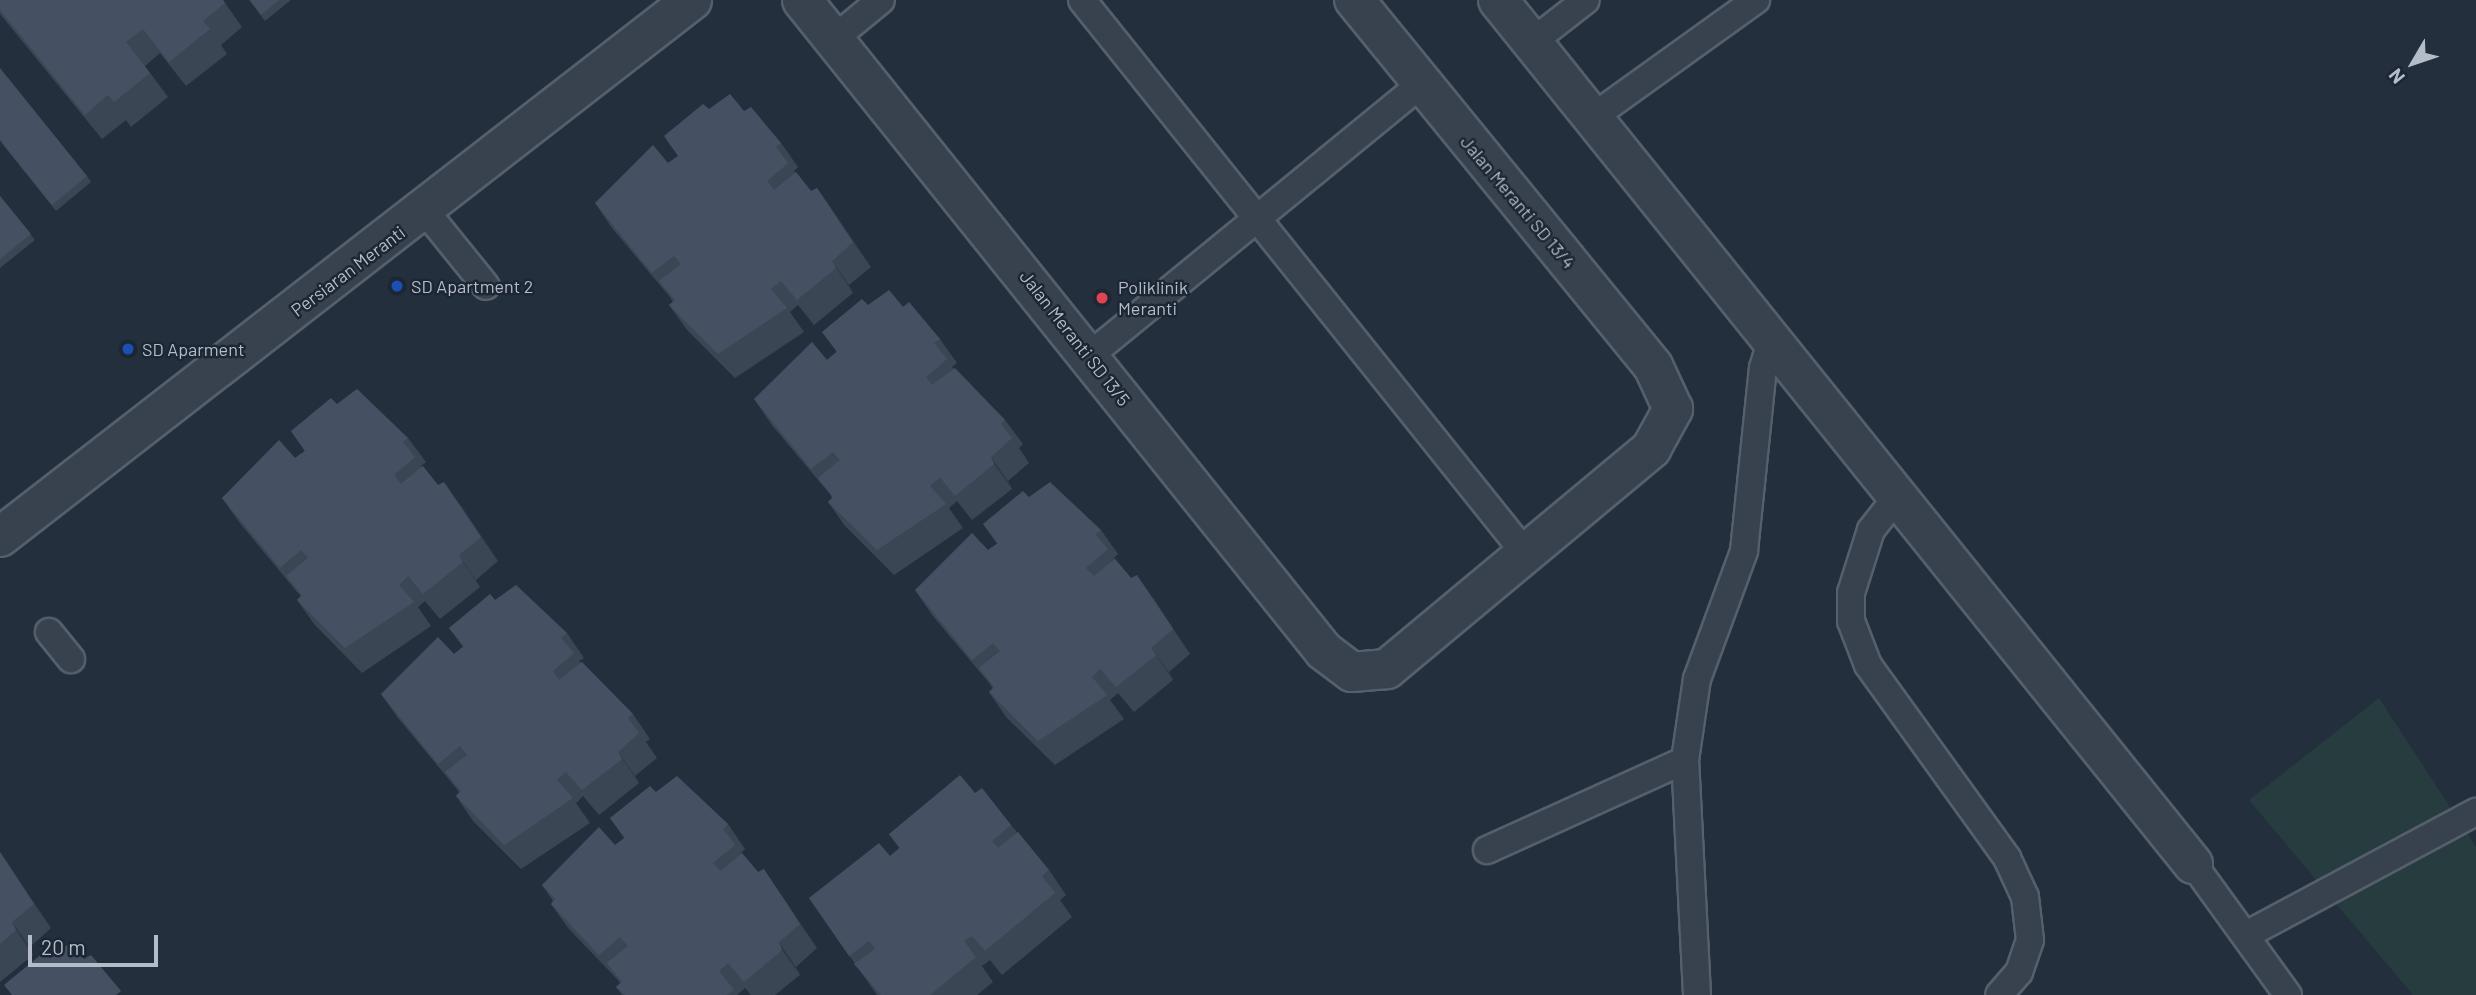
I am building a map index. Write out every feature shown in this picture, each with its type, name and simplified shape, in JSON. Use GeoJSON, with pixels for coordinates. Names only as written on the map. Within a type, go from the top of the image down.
{"type":"FeatureCollection","features":[{"type":"Feature","properties":{"kind":"street","name":"Persiaran Meranti"},"geometry":{"type":"LineString","coordinates":[[0,537],[426,212],[692,0]]}},
{"type":"Feature","properties":{"kind":"street","name":"Jalan Meranti SD 13/5"},"geometry":{"type":"LineString","coordinates":[[802,0],[836,37],[1324,651],[1352,672],[1387,669],[1525,553]]}},
{"type":"Feature","properties":{"kind":"street","name":"Jalan Meranti SD 13/4"},"geometry":{"type":"LineString","coordinates":[[1354,0],[1420,85],[1653,366],[1673,409],[1651,449],[1525,553]]}},
{"type":"Feature","properties":{"kind":"street"},"geometry":{"type":"LineString","coordinates":[[1498,0],[1900,493],[2193,864]]}},
{"type":"Feature","properties":{"kind":"lane"},"geometry":{"type":"LineString","coordinates":[[836,37],[881,0]]}},
{"type":"Feature","properties":{"kind":"lane"},"geometry":{"type":"LineString","coordinates":[[1082,0],[1252,217],[1525,553]]}},
{"type":"Feature","properties":{"kind":"lane"},"geometry":{"type":"LineString","coordinates":[[1532,42],[1586,0]]}},
{"type":"Feature","properties":{"kind":"lane"},"geometry":{"type":"LineString","coordinates":[[1592,117],[1756,0]]}},
{"type":"Feature","properties":{"kind":"lane"},"geometry":{"type":"LineString","coordinates":[[1089,356],[1252,217],[1420,85]]}},
{"type":"Feature","properties":{"kind":"lane"},"geometry":{"type":"LineString","coordinates":[[426,212],[486,286]]}},
{"type":"Feature","properties":{"kind":"lane"},"geometry":{"type":"LineString","coordinates":[[1696,995],[1685,760],[1697,679],[1744,551],[1763,368],[1773,336]]}},
{"type":"Feature","properties":{"kind":"lane"},"geometry":{"type":"LineString","coordinates":[[1900,493],[1871,530],[1851,593],[1852,621],[1868,665],[2007,858],[2025,897],[2030,940],[2019,972],[1999,995]]}},
{"type":"Feature","properties":{"kind":"lane"},"geometry":{"type":"LineString","coordinates":[[49,632],[71,659]]}},
{"type":"Feature","properties":{"kind":"lane"},"geometry":{"type":"LineString","coordinates":[[1488,850],[1685,760]]}},
{"type":"Feature","properties":{"kind":"lane"},"geometry":{"type":"LineString","coordinates":[[2248,934],[2476,812]]}},
{"type":"Feature","properties":{"kind":"lane"},"geometry":{"type":"LineString","coordinates":[[2193,864],[2248,934],[2288,995]]}},
{"type":"Feature","properties":{"kind":"green space"},"geometry":{"type":"Polygon","coordinates":[[[2379,698],[2476,847],[2476,995],[2413,995],[2249,800],[2379,698]]]}},
{"type":"Feature","properties":{"kind":"building"},"geometry":{"type":"Polygon","coordinates":[[[0,0],[223,0],[225,3],[203,21],[210,29],[169,62],[143,29],[126,42],[150,73],[114,102],[108,95],[85,115],[0,10],[0,0]]]}},
{"type":"Feature","properties":{"kind":"building"},"geometry":{"type":"Polygon","coordinates":[[[250,0],[279,0],[261,15],[250,0]]]}},
{"type":"Feature","properties":{"kind":"building"},"geometry":{"type":"Polygon","coordinates":[[[0,68],[87,176],[52,205],[0,140],[0,68]]]}},
{"type":"Feature","properties":{"kind":"building"},"geometry":{"type":"Polygon","coordinates":[[[730,94],[744,111],[751,107],[781,143],[776,147],[788,163],[767,181],[774,190],[796,172],[811,191],[817,188],[853,242],[832,261],[836,268],[797,300],[781,281],[771,289],[787,308],[718,354],[669,305],[675,300],[659,281],[681,264],[674,256],[652,273],[595,203],[653,145],[668,163],[678,156],[664,136],[703,104],[709,109],[730,94]]]}},
{"type":"Feature","properties":{"kind":"building"},"geometry":{"type":"Polygon","coordinates":[[[0,196],[31,234],[0,259],[0,196]]]}},
{"type":"Feature","properties":{"kind":"building"},"geometry":{"type":"Polygon","coordinates":[[[889,290],[903,307],[909,302],[940,339],[934,343],[947,359],[926,377],[932,385],[955,368],[1005,420],[1001,424],[1012,438],[991,457],[994,464],[955,496],[940,477],[930,486],[946,504],[877,550],[828,502],[833,497],[818,478],[840,460],[833,452],[811,469],[754,399],[812,342],[827,360],[837,352],[822,332],[862,299],[868,305],[889,290]]]}},
{"type":"Feature","properties":{"kind":"building"},"geometry":{"type":"Polygon","coordinates":[[[357,389],[408,438],[403,442],[415,457],[394,475],[401,484],[423,466],[438,485],[444,482],[481,537],[459,555],[463,562],[423,594],[408,576],[399,585],[414,602],[345,648],[297,600],[302,595],[286,576],[308,558],[301,550],[280,568],[222,498],[279,440],[295,458],[305,451],[291,431],[331,398],[337,404],[357,389]]]}},
{"type":"Feature","properties":{"kind":"building"},"geometry":{"type":"Polygon","coordinates":[[[1050,482],[1101,530],[1095,534],[1108,549],[1086,568],[1094,576],[1115,559],[1131,578],[1137,575],[1173,629],[1151,648],[1156,655],[1116,687],[1100,669],[1092,677],[1107,695],[1038,741],[989,692],[994,687],[979,668],[1000,651],[993,643],[972,660],[915,590],[972,533],[988,550],[998,543],[983,524],[1023,491],[1029,497],[1050,482]]]}},
{"type":"Feature","properties":{"kind":"building"},"geometry":{"type":"Polygon","coordinates":[[[516,585],[567,633],[561,638],[574,653],[553,671],[559,680],[582,662],[633,714],[628,718],[639,733],[618,752],[622,759],[582,790],[566,772],[557,780],[573,798],[504,845],[456,796],[461,791],[445,772],[467,755],[460,746],[438,764],[381,694],[438,637],[454,654],[464,646],[449,628],[490,594],[495,600],[516,585]]]}},
{"type":"Feature","properties":{"kind":"building"},"geometry":{"type":"Polygon","coordinates":[[[960,775],[975,793],[982,788],[1011,825],[992,841],[998,848],[1018,832],[1049,870],[1042,876],[1055,893],[985,951],[972,936],[964,941],[976,957],[930,995],[881,995],[854,964],[875,949],[869,941],[849,956],[809,898],[879,843],[890,856],[900,848],[889,834],[960,775]]]}},
{"type":"Feature","properties":{"kind":"building"},"geometry":{"type":"Polygon","coordinates":[[[677,776],[728,824],[723,829],[735,845],[713,863],[721,871],[742,853],[758,872],[764,869],[800,924],[779,942],[782,950],[744,982],[728,963],[719,971],[734,990],[726,995],[625,995],[616,987],[622,982],[607,963],[628,946],[620,937],[599,955],[551,904],[555,899],[542,885],[599,827],[615,845],[625,838],[610,818],[650,786],[656,792],[677,776]]]}},
{"type":"Feature","properties":{"kind":"building"},"geometry":{"type":"Polygon","coordinates":[[[0,852],[34,904],[12,922],[16,930],[0,944],[0,852]]]}},
{"type":"Feature","properties":{"kind":"building"},"geometry":{"type":"Polygon","coordinates":[[[71,942],[84,959],[91,955],[121,991],[116,995],[12,995],[4,985],[44,952],[50,958],[71,942]]]}},
{"type":"Feature","properties":{"kind":"place","name":"SD Apartment 2"},"geometry":{"type":"Point","coordinates":[397,286]}},
{"type":"Feature","properties":{"kind":"place","name":"Poliklinik Meranti"},"geometry":{"type":"Point","coordinates":[1102,298]}},
{"type":"Feature","properties":{"kind":"place","name":"SD Aparment"},"geometry":{"type":"Point","coordinates":[128,349]}}]}
